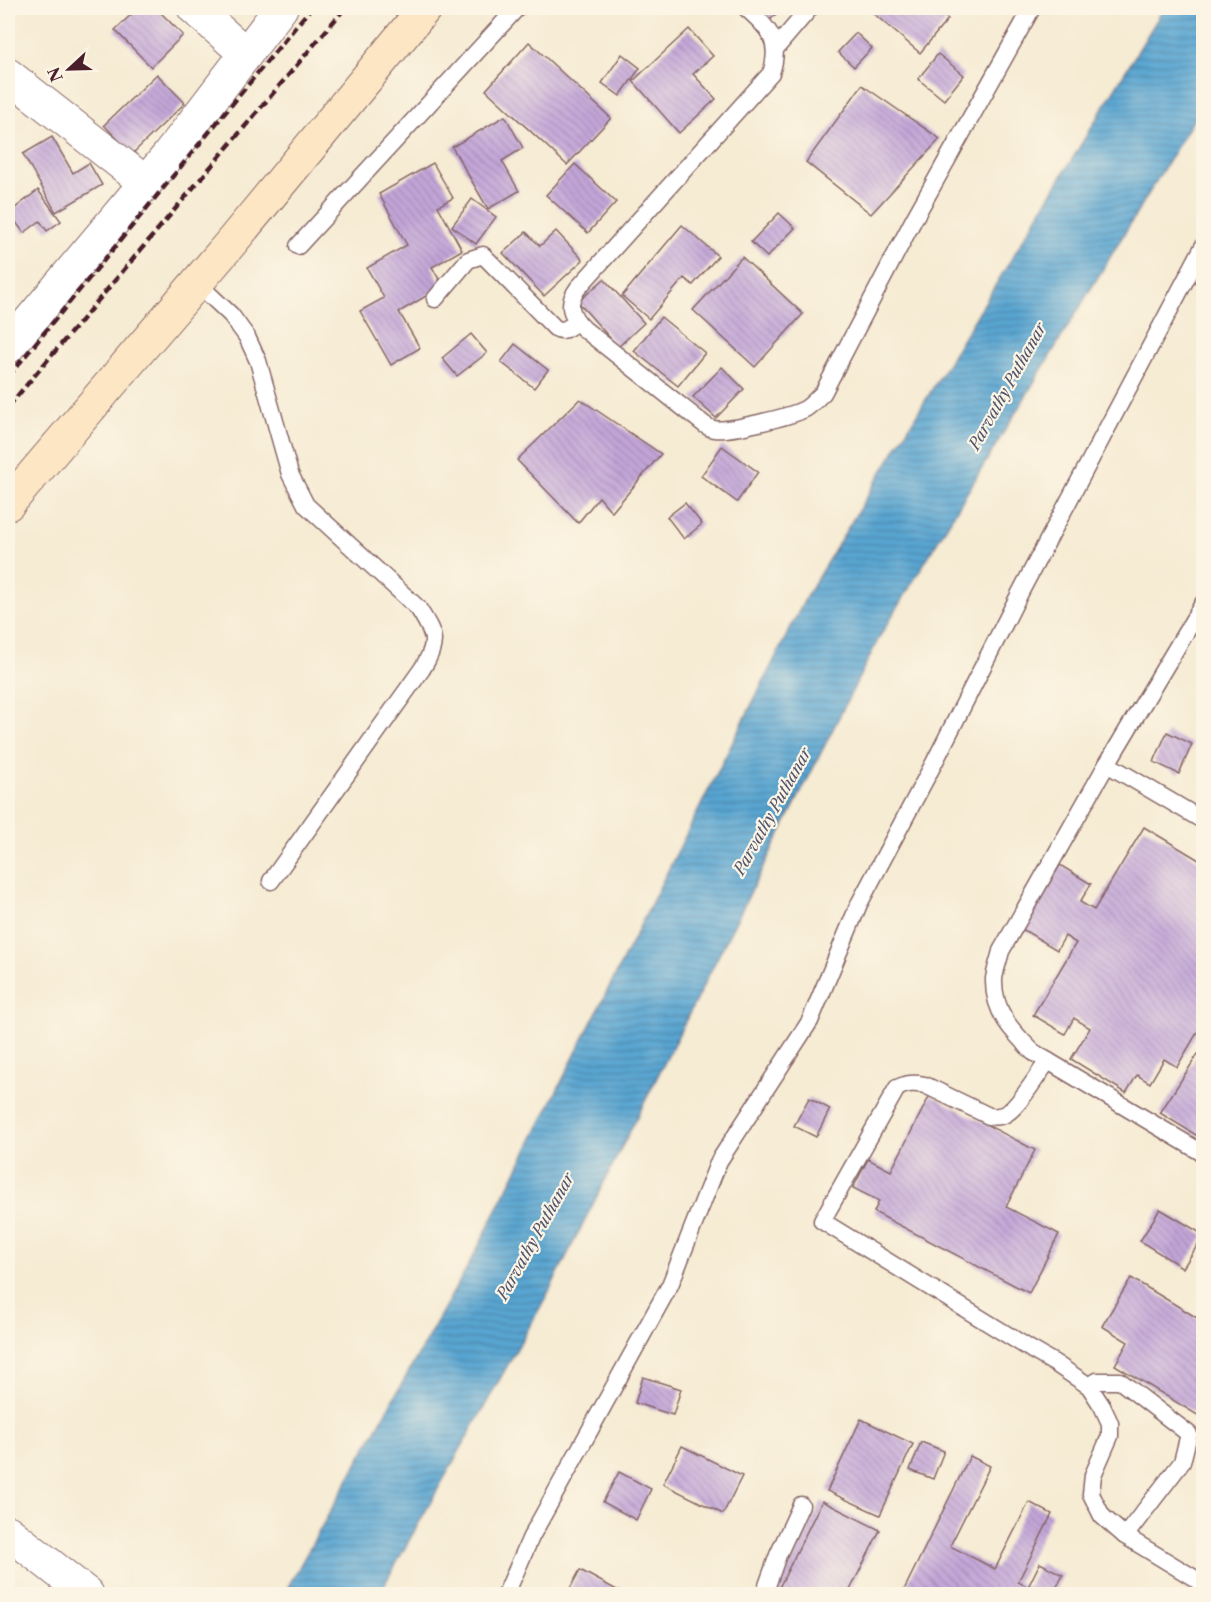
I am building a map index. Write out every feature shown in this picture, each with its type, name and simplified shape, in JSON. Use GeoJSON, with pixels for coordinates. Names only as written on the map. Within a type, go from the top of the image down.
{"type":"FeatureCollection","features":[{"type":"Feature","properties":{"kind":"main road"},"geometry":{"type":"LineString","coordinates":[[8,504],[197,283],[425,8]]}},
{"type":"Feature","properties":{"kind":"street"},"geometry":{"type":"LineString","coordinates":[[194,8],[246,54]]}},
{"type":"Feature","properties":{"kind":"street"},"geometry":{"type":"LineString","coordinates":[[8,347],[168,156],[281,8]]}},
{"type":"Feature","properties":{"kind":"street"},"geometry":{"type":"LineString","coordinates":[[8,75],[146,183]]}},
{"type":"Feature","properties":{"kind":"street"},"geometry":{"type":"LineString","coordinates":[[8,1532],[80,1593]]}},
{"type":"Feature","properties":{"kind":"lane"},"geometry":{"type":"LineString","coordinates":[[298,246],[517,8]]}},
{"type":"Feature","properties":{"kind":"lane"},"geometry":{"type":"LineString","coordinates":[[746,8],[765,25],[776,48],[776,60],[771,72],[572,297],[570,304],[576,322],[584,329],[713,429],[775,419],[807,408],[822,393],[914,219],[1032,8]]}},
{"type":"Feature","properties":{"kind":"lane"},"geometry":{"type":"LineString","coordinates":[[776,48],[810,8]]}},
{"type":"Feature","properties":{"kind":"lane"},"geometry":{"type":"LineString","coordinates":[[506,1594],[531,1536],[670,1285],[719,1161],[810,1021],[859,904],[1203,245]]}},
{"type":"Feature","properties":{"kind":"lane"},"geometry":{"type":"LineString","coordinates":[[435,299],[468,260],[483,255],[555,328],[565,330],[576,322]]}},
{"type":"Feature","properties":{"kind":"lane"},"geometry":{"type":"LineString","coordinates":[[197,283],[231,315],[247,337],[258,362],[290,474],[306,505],[418,608],[431,629],[434,643],[431,655],[422,669],[271,881]]}},
{"type":"Feature","properties":{"kind":"lane"},"geometry":{"type":"LineString","coordinates":[[1203,602],[1107,764],[1001,951],[994,978],[998,1006],[1010,1030],[1033,1052],[1203,1154]]}},
{"type":"Feature","properties":{"kind":"lane"},"geometry":{"type":"LineString","coordinates":[[1107,764],[1203,821]]}},
{"type":"Feature","properties":{"kind":"lane"},"geometry":{"type":"LineString","coordinates":[[1048,1061],[1016,1106],[1006,1114],[996,1117],[989,1116],[925,1085],[914,1083],[897,1088],[822,1221],[1089,1386],[1110,1423],[1110,1436],[1093,1475],[1091,1494],[1102,1516],[1125,1536],[1203,1584]]}},
{"type":"Feature","properties":{"kind":"lane"},"geometry":{"type":"LineString","coordinates":[[1089,1386],[1097,1381],[1120,1381],[1189,1434],[1182,1462],[1125,1536]]}},
{"type":"Feature","properties":{"kind":"lane"},"geometry":{"type":"LineString","coordinates":[[764,1594],[778,1555],[801,1505]]}},
{"type":"Feature","properties":{"kind":"water","name":"Parvathy Puthanar"},"geometry":{"type":"Polygon","coordinates":[[[1164,8],[1203,8],[1203,104],[880,636],[546,1297],[379,1594],[284,1594],[473,1257],[807,595],[1164,8]]]}},
{"type":"Feature","properties":{"kind":"building"},"geometry":{"type":"Polygon","coordinates":[[[138,8],[156,8],[183,35],[151,67],[115,30],[138,8]]]}},
{"type":"Feature","properties":{"kind":"building"},"geometry":{"type":"Polygon","coordinates":[[[757,8],[782,8],[770,20],[757,8]]]}},
{"type":"Feature","properties":{"kind":"building"},"geometry":{"type":"Polygon","coordinates":[[[867,8],[934,8],[948,19],[920,53],[867,8]]]}},
{"type":"Feature","properties":{"kind":"building"},"geometry":{"type":"Polygon","coordinates":[[[689,29],[713,56],[693,74],[716,99],[679,133],[633,81],[689,29]]]}},
{"type":"Feature","properties":{"kind":"building"},"geometry":{"type":"Polygon","coordinates":[[[856,33],[872,48],[854,67],[838,52],[856,33]]]}},
{"type":"Feature","properties":{"kind":"building"},"geometry":{"type":"Polygon","coordinates":[[[529,42],[611,118],[567,165],[486,90],[529,42]]]}},
{"type":"Feature","properties":{"kind":"building"},"geometry":{"type":"Polygon","coordinates":[[[622,54],[640,68],[620,96],[602,83],[622,54]]]}},
{"type":"Feature","properties":{"kind":"building"},"geometry":{"type":"Polygon","coordinates":[[[938,54],[964,75],[944,100],[918,79],[938,54]]]}},
{"type":"Feature","properties":{"kind":"building"},"geometry":{"type":"Polygon","coordinates":[[[157,74],[185,103],[132,154],[104,125],[157,74]]]}},
{"type":"Feature","properties":{"kind":"building"},"geometry":{"type":"Polygon","coordinates":[[[862,85],[940,139],[871,214],[806,162],[862,85]]]}},
{"type":"Feature","properties":{"kind":"building"},"geometry":{"type":"Polygon","coordinates":[[[505,116],[523,148],[502,161],[519,191],[488,209],[452,147],[505,116]]]}},
{"type":"Feature","properties":{"kind":"building"},"geometry":{"type":"Polygon","coordinates":[[[52,137],[73,173],[89,163],[102,185],[56,212],[23,154],[52,137]]]}},
{"type":"Feature","properties":{"kind":"building"},"geometry":{"type":"Polygon","coordinates":[[[433,163],[453,198],[438,206],[462,250],[432,267],[443,286],[399,312],[420,348],[391,365],[360,311],[384,298],[367,268],[407,245],[379,194],[433,163]]]}},
{"type":"Feature","properties":{"kind":"building"},"geometry":{"type":"Polygon","coordinates":[[[575,164],[616,202],[588,233],[546,195],[575,164]]]}},
{"type":"Feature","properties":{"kind":"building"},"geometry":{"type":"Polygon","coordinates":[[[38,190],[61,221],[47,231],[40,221],[24,233],[9,213],[38,190]]]}},
{"type":"Feature","properties":{"kind":"building"},"geometry":{"type":"Polygon","coordinates":[[[472,199],[496,217],[476,244],[452,226],[472,199]]]}},
{"type":"Feature","properties":{"kind":"building"},"geometry":{"type":"Polygon","coordinates":[[[779,213],[795,228],[767,257],[751,242],[779,213]]]}},
{"type":"Feature","properties":{"kind":"building"},"geometry":{"type":"Polygon","coordinates":[[[682,225],[718,256],[693,285],[684,278],[649,319],[622,296],[682,225]]]}},
{"type":"Feature","properties":{"kind":"building"},"geometry":{"type":"Polygon","coordinates":[[[556,231],[583,260],[544,296],[503,253],[526,232],[540,246],[556,231]]]}},
{"type":"Feature","properties":{"kind":"building"},"geometry":{"type":"Polygon","coordinates":[[[742,257],[803,314],[755,367],[693,310],[742,257]]]}},
{"type":"Feature","properties":{"kind":"building"},"geometry":{"type":"Polygon","coordinates":[[[604,279],[644,323],[618,347],[578,302],[604,279]]]}},
{"type":"Feature","properties":{"kind":"building"},"geometry":{"type":"Polygon","coordinates":[[[661,317],[705,353],[678,386],[634,351],[661,317]]]}},
{"type":"Feature","properties":{"kind":"building"},"geometry":{"type":"Polygon","coordinates":[[[471,334],[487,353],[457,376],[442,358],[471,334]]]}},
{"type":"Feature","properties":{"kind":"building"},"geometry":{"type":"Polygon","coordinates":[[[515,344],[548,370],[534,388],[501,362],[515,344]]]}},
{"type":"Feature","properties":{"kind":"building"},"geometry":{"type":"Polygon","coordinates":[[[722,367],[744,389],[716,418],[693,397],[722,367]]]}},
{"type":"Feature","properties":{"kind":"building"},"geometry":{"type":"Polygon","coordinates":[[[580,399],[661,454],[612,512],[599,497],[578,523],[517,460],[580,399]]]}},
{"type":"Feature","properties":{"kind":"building"},"geometry":{"type":"Polygon","coordinates":[[[722,446],[758,472],[737,502],[701,476],[722,446]]]}},
{"type":"Feature","properties":{"kind":"building"},"geometry":{"type":"Polygon","coordinates":[[[685,503],[702,524],[684,539],[667,517],[685,503]]]}},
{"type":"Feature","properties":{"kind":"building"},"geometry":{"type":"Polygon","coordinates":[[[1167,732],[1192,744],[1179,774],[1154,762],[1167,732]]]}},
{"type":"Feature","properties":{"kind":"building"},"geometry":{"type":"Polygon","coordinates":[[[1144,827],[1204,863],[1204,1021],[1177,1067],[1164,1059],[1150,1083],[1137,1075],[1126,1093],[1071,1059],[1090,1028],[1074,1018],[1065,1034],[1033,1015],[1076,943],[1065,936],[1057,950],[1022,929],[1060,865],[1091,884],[1080,902],[1094,910],[1144,827]]]}},
{"type":"Feature","properties":{"kind":"building"},"geometry":{"type":"Polygon","coordinates":[[[1198,1054],[1204,1057],[1204,1140],[1160,1113],[1198,1054]]]}},
{"type":"Feature","properties":{"kind":"building"},"geometry":{"type":"Polygon","coordinates":[[[930,1095],[1035,1150],[1006,1207],[1059,1234],[1029,1293],[874,1212],[879,1201],[853,1188],[868,1159],[891,1171],[930,1095]]]}},
{"type":"Feature","properties":{"kind":"building"},"geometry":{"type":"Polygon","coordinates":[[[809,1098],[830,1109],[816,1137],[794,1126],[809,1098]]]}},
{"type":"Feature","properties":{"kind":"building"},"geometry":{"type":"Polygon","coordinates":[[[1160,1209],[1204,1235],[1183,1268],[1140,1241],[1160,1209]]]}},
{"type":"Feature","properties":{"kind":"building"},"geometry":{"type":"Polygon","coordinates":[[[1131,1278],[1204,1322],[1204,1419],[1115,1365],[1128,1342],[1102,1326],[1131,1278]]]}},
{"type":"Feature","properties":{"kind":"building"},"geometry":{"type":"Polygon","coordinates":[[[643,1377],[681,1389],[673,1415],[635,1403],[643,1377]]]}},
{"type":"Feature","properties":{"kind":"building"},"geometry":{"type":"Polygon","coordinates":[[[861,1419],[913,1444],[880,1515],[827,1491],[861,1419]]]}},
{"type":"Feature","properties":{"kind":"building"},"geometry":{"type":"Polygon","coordinates":[[[921,1442],[944,1451],[933,1479],[910,1470],[921,1442]]]}},
{"type":"Feature","properties":{"kind":"building"},"geometry":{"type":"Polygon","coordinates":[[[682,1446],[742,1476],[723,1514],[663,1484],[682,1446]]]}},
{"type":"Feature","properties":{"kind":"building"},"geometry":{"type":"Polygon","coordinates":[[[970,1456],[990,1466],[950,1546],[995,1569],[1029,1502],[1052,1514],[1018,1582],[1028,1587],[1040,1563],[1063,1575],[1053,1594],[902,1594],[970,1456]]]}},
{"type":"Feature","properties":{"kind":"building"},"geometry":{"type":"Polygon","coordinates":[[[619,1472],[651,1489],[636,1520],[603,1502],[619,1472]]]}},
{"type":"Feature","properties":{"kind":"building"},"geometry":{"type":"Polygon","coordinates":[[[822,1501],[880,1530],[848,1594],[776,1594],[822,1501]]]}},
{"type":"Feature","properties":{"kind":"building"},"geometry":{"type":"Polygon","coordinates":[[[580,1570],[624,1594],[567,1594],[580,1570]]]}},
{"type":"Feature","properties":{"kind":"railway"},"geometry":{"type":"LineString","coordinates":[[8,377],[311,8]]}},
{"type":"Feature","properties":{"kind":"railway"},"geometry":{"type":"LineString","coordinates":[[8,407],[345,8]]}}]}
